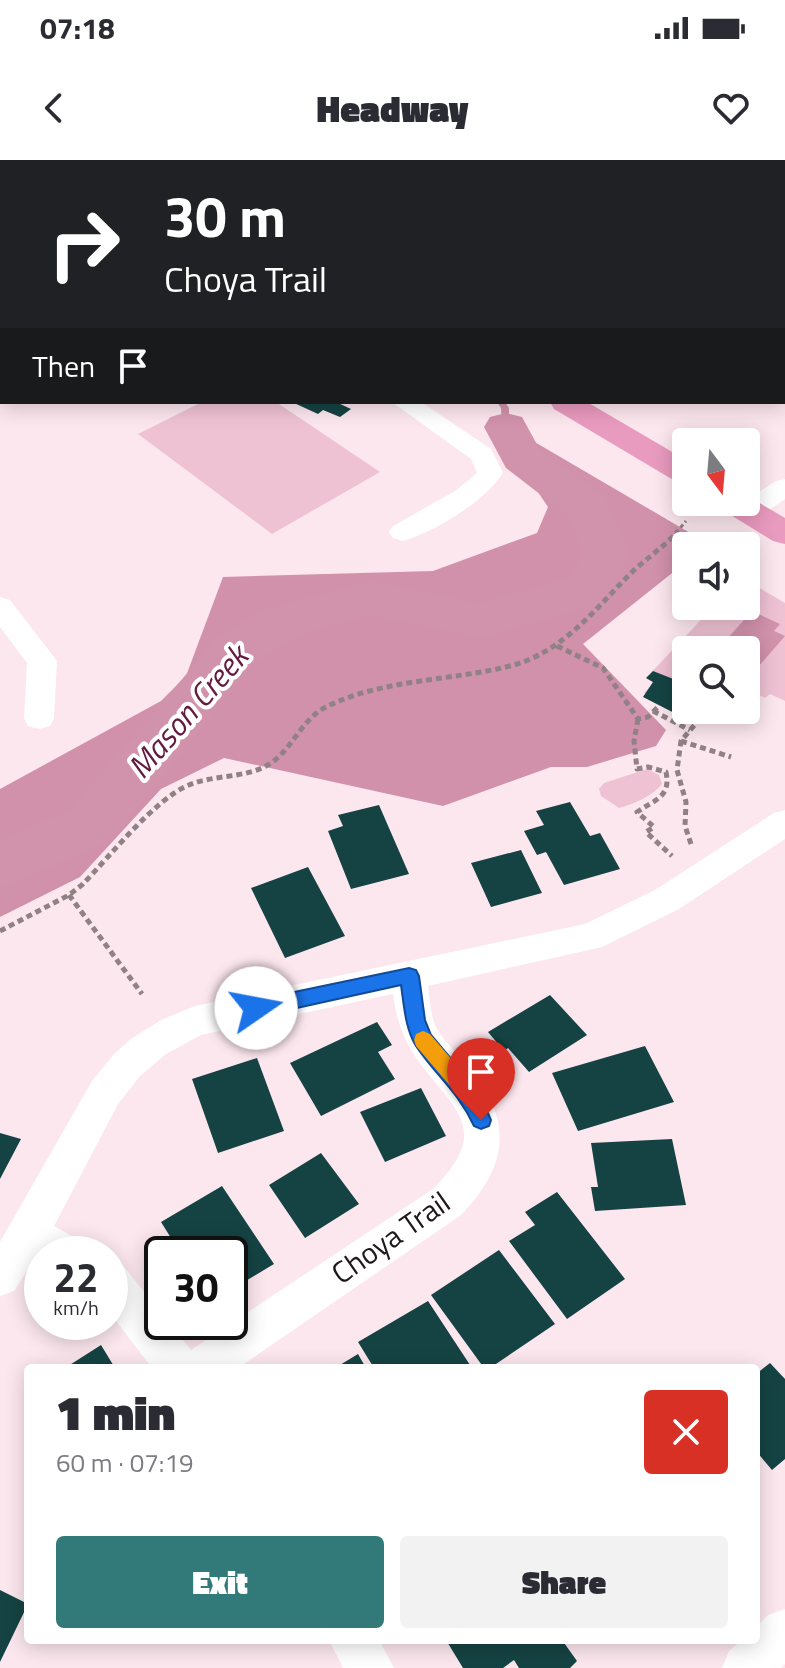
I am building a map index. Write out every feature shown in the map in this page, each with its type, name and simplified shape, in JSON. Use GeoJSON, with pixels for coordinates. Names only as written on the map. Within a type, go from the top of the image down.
{"type":"FeatureCollection","features":[{"type":"Feature","properties":{"kind":"main road"},"geometry":{"type":"LineString","coordinates":[[568,404],[672,466]]}},
{"type":"Feature","properties":{"kind":"main road"},"geometry":{"type":"LineString","coordinates":[[757,516],[785,533]]}},
{"type":"Feature","properties":{"kind":"street"},"geometry":{"type":"LineString","coordinates":[[403,532],[476,488],[488,479],[490,473],[482,455],[407,404]]}},
{"type":"Feature","properties":{"kind":"street"},"geometry":{"type":"LineString","coordinates":[[760,498],[785,487]]}},
{"type":"Feature","properties":{"kind":"street"},"geometry":{"type":"LineString","coordinates":[[0,607],[42,661],[39,718]]}},
{"type":"Feature","properties":{"kind":"street"},"geometry":{"type":"LineString","coordinates":[[0,1277],[30,1234],[104,1094],[120,1072],[145,1048],[195,1021],[558,946],[618,926],[689,888],[785,822]]}},
{"type":"Feature","properties":{"kind":"street","name":"Choya Trail"},"geometry":{"type":"LineString","coordinates":[[207,1364],[447,1202],[467,1183],[478,1164],[483,1144],[481,1120],[472,1098],[423,1039],[415,1020],[409,976]]}},
{"type":"Feature","properties":{"kind":"street"},"geometry":{"type":"LineString","coordinates":[[30,1234],[34,1236]]}},
{"type":"Feature","properties":{"kind":"street"},"geometry":{"type":"LineString","coordinates":[[128,1304],[175,1364]]}},
{"type":"Feature","properties":{"kind":"street"},"geometry":{"type":"LineString","coordinates":[[746,1668],[785,1632]]}},
{"type":"Feature","properties":{"kind":"street"},"geometry":{"type":"LineString","coordinates":[[355,1644],[370,1668]]}},
{"type":"Feature","properties":{"kind":"path"},"geometry":{"type":"LineString","coordinates":[[0,931],[69,895],[167,797],[190,784],[257,770],[273,762],[306,723],[324,708],[366,692],[510,666],[543,655],[597,612],[630,574],[661,550],[686,521]]}},
{"type":"Feature","properties":{"kind":"path"},"geometry":{"type":"LineString","coordinates":[[557,646],[603,668],[638,719],[634,741],[637,769],[677,770]]}},
{"type":"Feature","properties":{"kind":"path"},"geometry":{"type":"LineString","coordinates":[[638,719],[648,717],[660,705]]}},
{"type":"Feature","properties":{"kind":"path"},"geometry":{"type":"LineString","coordinates":[[653,711],[690,730]]}},
{"type":"Feature","properties":{"kind":"path"},"geometry":{"type":"LineString","coordinates":[[691,844],[685,826],[686,802],[677,770],[681,741],[695,724]]}},
{"type":"Feature","properties":{"kind":"path"},"geometry":{"type":"LineString","coordinates":[[681,741],[731,757]]}},
{"type":"Feature","properties":{"kind":"path"},"geometry":{"type":"LineString","coordinates":[[666,772],[669,786],[666,792],[637,812],[654,827],[646,832],[672,856]]}},
{"type":"Feature","properties":{"kind":"path"},"geometry":{"type":"LineString","coordinates":[[69,895],[142,994]]}},
{"type":"Feature","properties":{"kind":"shaded area"},"geometry":{"type":"Polygon","coordinates":[[[198,404],[279,404],[380,472],[272,534],[138,434],[198,404]]]}},
{"type":"Feature","properties":{"kind":"shaded area"},"geometry":{"type":"Polygon","coordinates":[[[498,432],[521,434],[688,532],[672,532],[672,573],[583,644],[666,730],[656,746],[587,767],[551,767],[443,806],[224,758],[161,789],[80,877],[0,917],[0,789],[161,701],[186,676],[223,577],[433,571],[537,533],[548,507],[498,432]]]}},
{"type":"Feature","properties":{"kind":"shaded area"},"geometry":{"type":"Polygon","coordinates":[[[760,588],[785,603],[785,701],[770,694],[765,698],[760,696],[760,636],[686,636],[701,620],[760,620],[760,588]]]}},
{"type":"Feature","properties":{"kind":"shaded area"},"geometry":{"type":"Polygon","coordinates":[[[760,615],[780,624],[774,631],[785,636],[760,665],[760,636],[730,636],[744,620],[760,620],[760,615]]]}},
{"type":"Feature","properties":{"kind":"shaded area"},"geometry":{"type":"Polygon","coordinates":[[[672,650],[672,710],[644,693],[653,683],[646,678],[672,650]]]}},
{"type":"Feature","properties":{"kind":"shaded area"},"geometry":{"type":"Polygon","coordinates":[[[647,769],[659,775],[662,784],[648,796],[619,808],[601,796],[599,789],[604,783],[647,769]]]}},
{"type":"Feature","properties":{"kind":"building"},"geometry":{"type":"Polygon","coordinates":[[[296,404],[340,404],[351,409],[340,417],[323,410],[318,414],[296,404]]]}},
{"type":"Feature","properties":{"kind":"building"},"geometry":{"type":"Polygon","coordinates":[[[653,671],[672,678],[672,712],[643,697],[653,682],[646,678],[653,671]]]}},
{"type":"Feature","properties":{"kind":"building"},"geometry":{"type":"Polygon","coordinates":[[[570,802],[590,836],[600,833],[620,869],[564,885],[546,852],[537,855],[524,831],[544,825],[536,811],[570,802]]]}},
{"type":"Feature","properties":{"kind":"building"},"geometry":{"type":"Polygon","coordinates":[[[379,805],[409,874],[351,889],[328,831],[343,826],[338,815],[379,805]]]}},
{"type":"Feature","properties":{"kind":"building"},"geometry":{"type":"Polygon","coordinates":[[[521,850],[542,893],[491,907],[471,863],[521,850]]]}},
{"type":"Feature","properties":{"kind":"building"},"geometry":{"type":"Polygon","coordinates":[[[308,867],[345,936],[285,958],[251,888],[308,867]]]}},
{"type":"Feature","properties":{"kind":"building"},"geometry":{"type":"Polygon","coordinates":[[[550,995],[587,1035],[529,1072],[508,1048],[504,1051],[488,1032],[550,995]]]}},
{"type":"Feature","properties":{"kind":"building"},"geometry":{"type":"Polygon","coordinates":[[[377,1022],[392,1045],[378,1052],[395,1079],[321,1116],[290,1063],[377,1022]]]}},
{"type":"Feature","properties":{"kind":"building"},"geometry":{"type":"Polygon","coordinates":[[[645,1046],[674,1102],[578,1131],[552,1073],[645,1046]]]}},
{"type":"Feature","properties":{"kind":"building"},"geometry":{"type":"Polygon","coordinates":[[[257,1058],[284,1131],[218,1153],[192,1079],[257,1058]]]}},
{"type":"Feature","properties":{"kind":"building"},"geometry":{"type":"Polygon","coordinates":[[[421,1088],[446,1136],[385,1162],[360,1112],[421,1088]]]}},
{"type":"Feature","properties":{"kind":"building"},"geometry":{"type":"Polygon","coordinates":[[[0,1133],[21,1139],[0,1179],[0,1133]]]}},
{"type":"Feature","properties":{"kind":"building"},"geometry":{"type":"Polygon","coordinates":[[[672,1139],[686,1205],[595,1211],[591,1187],[598,1187],[591,1143],[672,1139]]]}},
{"type":"Feature","properties":{"kind":"building"},"geometry":{"type":"Polygon","coordinates":[[[321,1153],[359,1204],[305,1238],[269,1185],[321,1153]]]}},
{"type":"Feature","properties":{"kind":"building"},"geometry":{"type":"Polygon","coordinates":[[[222,1186],[274,1264],[248,1280],[248,1236],[170,1236],[161,1222],[222,1186]]]}},
{"type":"Feature","properties":{"kind":"building"},"geometry":{"type":"Polygon","coordinates":[[[557,1192],[625,1279],[567,1319],[509,1241],[535,1225],[525,1212],[557,1192]]]}},
{"type":"Feature","properties":{"kind":"building"},"geometry":{"type":"Polygon","coordinates":[[[499,1250],[555,1324],[496,1364],[481,1364],[431,1295],[499,1250]]]}},
{"type":"Feature","properties":{"kind":"building"},"geometry":{"type":"Polygon","coordinates":[[[428,1301],[469,1364],[372,1364],[358,1342],[428,1301]]]}},
{"type":"Feature","properties":{"kind":"building"},"geometry":{"type":"Polygon","coordinates":[[[101,1345],[113,1364],[71,1364],[101,1345]]]}},
{"type":"Feature","properties":{"kind":"building"},"geometry":{"type":"Polygon","coordinates":[[[358,1354],[364,1364],[342,1364],[358,1354]]]}},
{"type":"Feature","properties":{"kind":"building"},"geometry":{"type":"Polygon","coordinates":[[[770,1363],[785,1379],[785,1459],[772,1470],[760,1456],[760,1371],[770,1363]]]}},
{"type":"Feature","properties":{"kind":"building"},"geometry":{"type":"Polygon","coordinates":[[[0,1590],[24,1602],[24,1612],[0,1662],[0,1590]]]}},
{"type":"Feature","properties":{"kind":"building"},"geometry":{"type":"Polygon","coordinates":[[[448,1644],[565,1644],[577,1661],[570,1668],[519,1668],[514,1660],[503,1668],[463,1668],[448,1644]]]}},
{"type":"Feature","properties":{"kind":"waterway","name":"Mason Creek"},"geometry":{"type":"LineString","coordinates":[[502,404],[506,427]]}},
{"type":"Feature","properties":{"kind":"waterway","name":"Mason Creek"},"geometry":{"type":"LineString","coordinates":[[0,865],[90,826],[237,649],[284,621],[372,598],[479,621],[545,600],[587,591],[607,554],[587,507],[522,458],[506,427]]}},
{"type":"Feature","properties":{"kind":"slow traffic"},"geometry":{"type":"LineString","coordinates":[[423,1040],[465,1089]]}},
{"type":"Feature","properties":{"kind":"route"},"geometry":{"type":"LineString","coordinates":[[256,1008],[409,976],[415,1020],[423,1039],[472,1098],[481,1120]]}}]}
